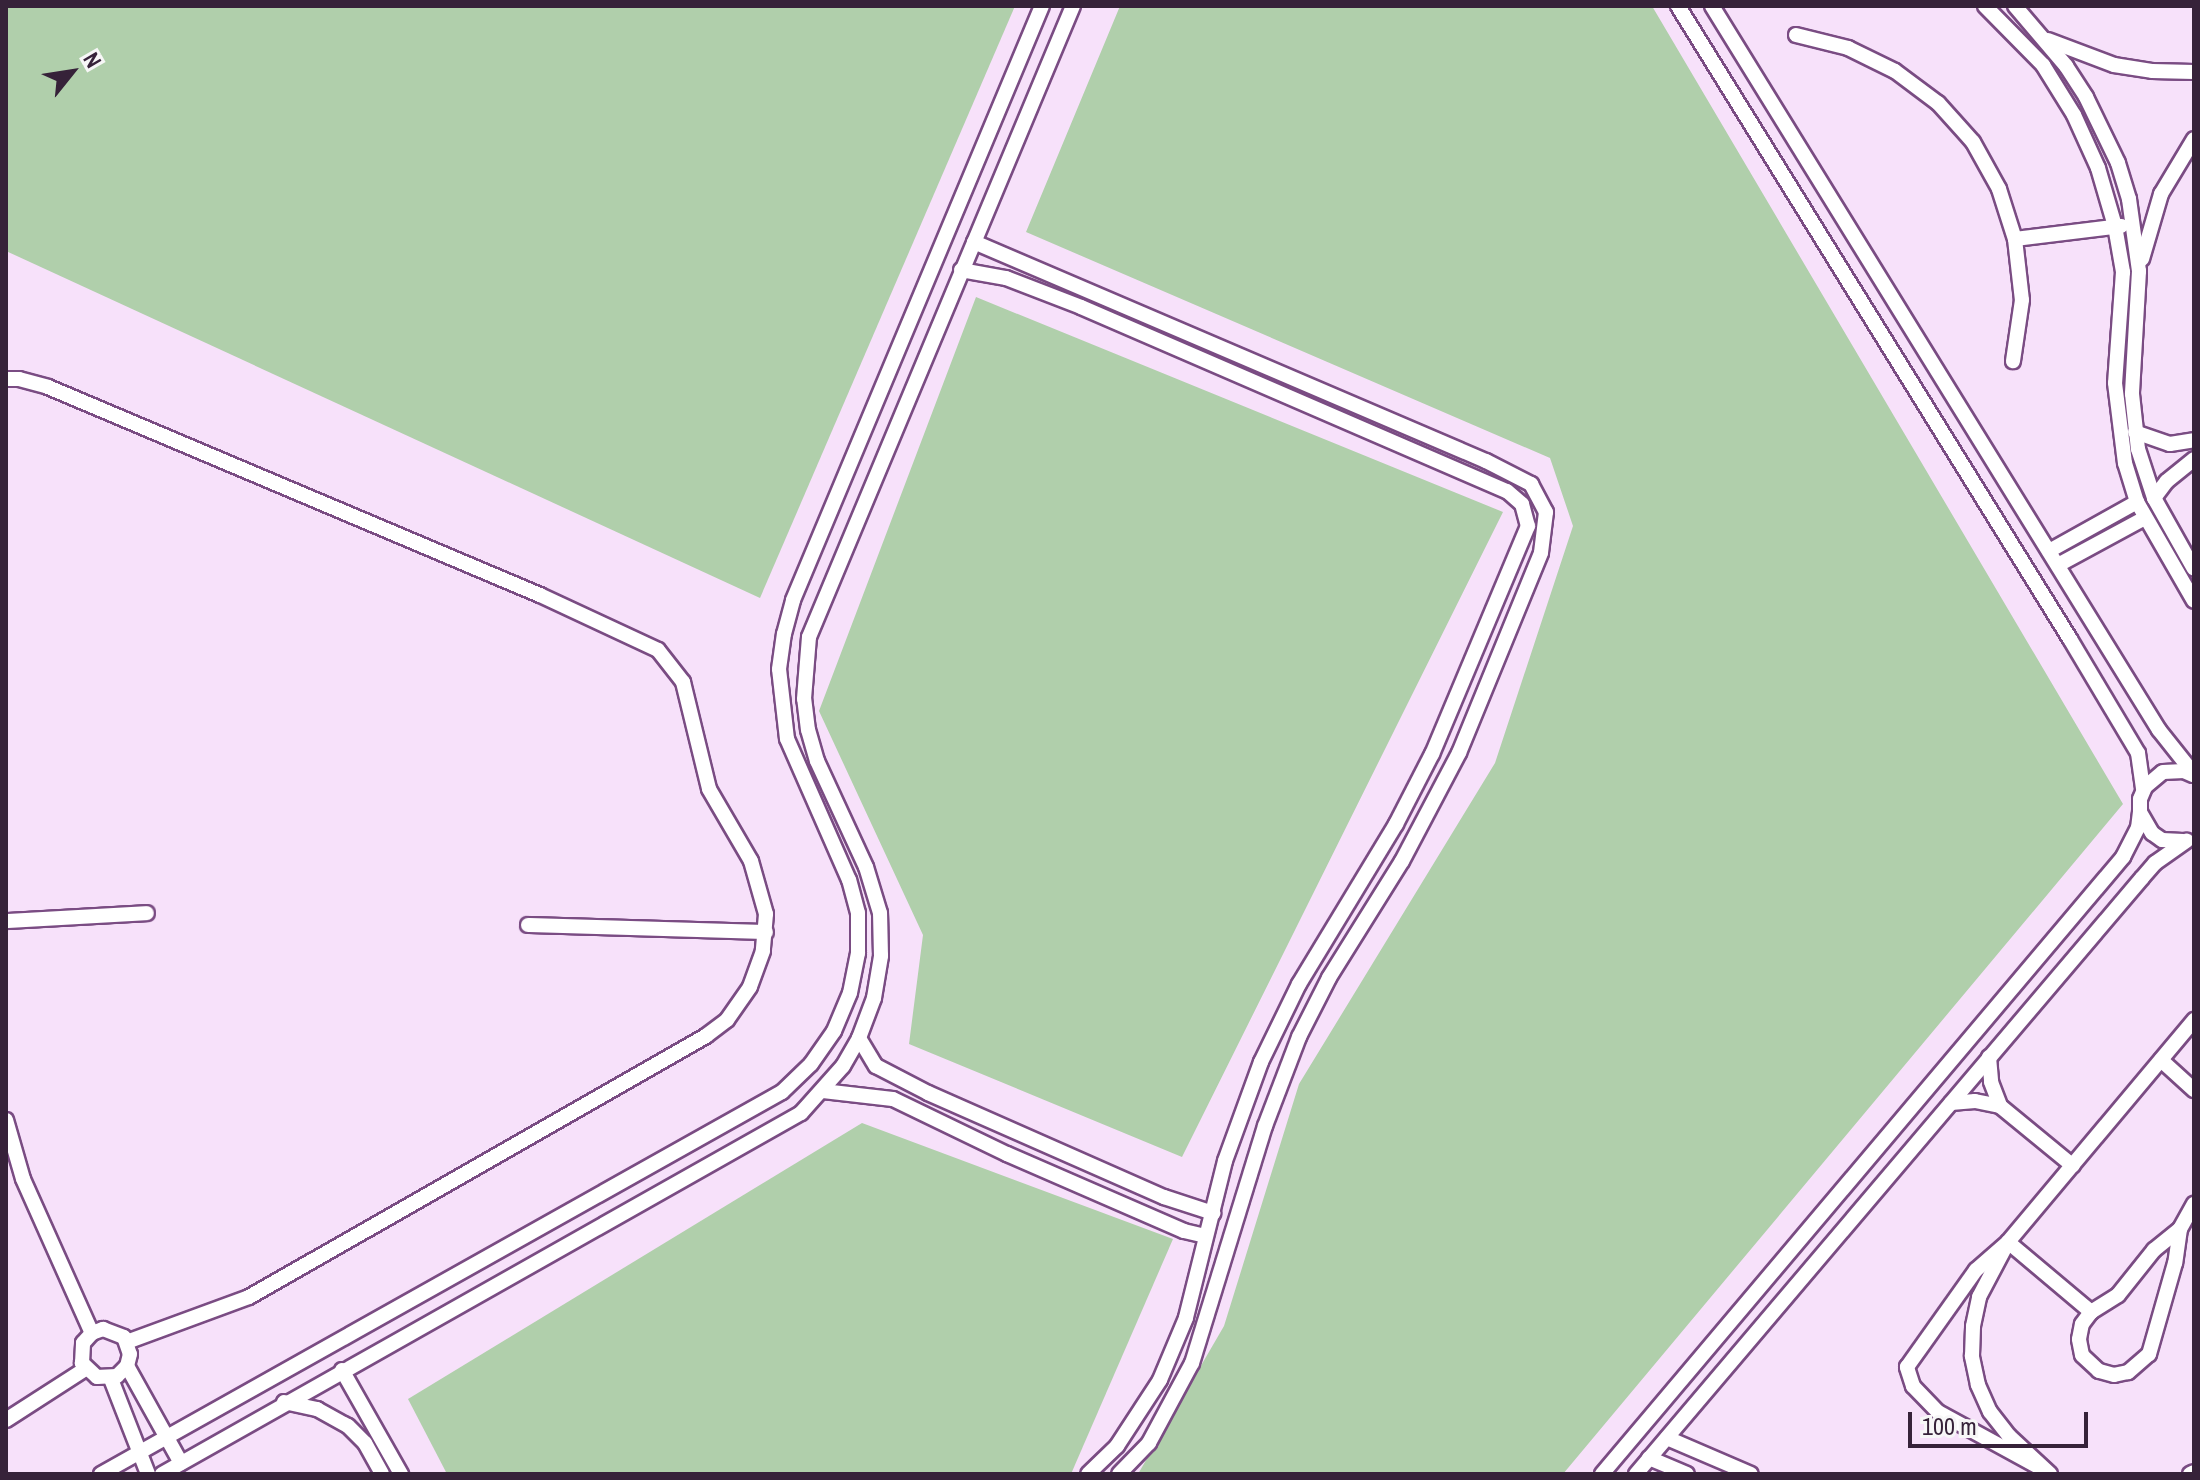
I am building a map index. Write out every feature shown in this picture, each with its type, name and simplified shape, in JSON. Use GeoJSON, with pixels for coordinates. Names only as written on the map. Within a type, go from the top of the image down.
{"type":"FeatureCollection","features":[{"type":"Feature","properties":{"kind":"street"},"geometry":{"type":"LineString","coordinates":[[101,1474],[782,1092],[811,1064],[834,1031],[850,993],[858,953],[858,913],[849,880],[787,739],[780,704],[779,669],[784,634],[793,600],[1042,6]]}},
{"type":"Feature","properties":{"kind":"street"},"geometry":{"type":"LineString","coordinates":[[162,1474],[284,1402],[801,1113],[823,1091],[859,1038],[874,998],[881,956],[880,913],[866,867],[817,761],[804,699],[804,668],[819,607],[1073,6]]}},
{"type":"Feature","properties":{"kind":"street"},"geometry":{"type":"LineString","coordinates":[[1602,1474],[2123,857],[2132,843],[2143,789],[2138,753],[1678,6]]}},
{"type":"Feature","properties":{"kind":"street"},"geometry":{"type":"LineString","coordinates":[[1712,6],[2159,730],[2194,775]]}},
{"type":"Feature","properties":{"kind":"street"},"geometry":{"type":"LineString","coordinates":[[1985,6],[2024,43],[2059,90],[2098,168],[2115,226],[2124,296],[2116,363],[2116,403],[2121,444],[2137,502],[2194,601]]}},
{"type":"Feature","properties":{"kind":"street"},"geometry":{"type":"LineString","coordinates":[[2017,7],[2086,97],[2118,163],[2134,225],[2139,271],[2132,394],[2135,432],[2154,498],[2194,569]]}},
{"type":"Feature","properties":{"kind":"street"},"geometry":{"type":"LineString","coordinates":[[1796,35],[1848,48],[1872,58],[1938,103],[1987,165],[2015,239],[2022,300],[2013,361]]}},
{"type":"Feature","properties":{"kind":"street"},"geometry":{"type":"LineString","coordinates":[[2043,37],[2114,65],[2152,71],[2194,72]]}},
{"type":"Feature","properties":{"kind":"street"},"geometry":{"type":"LineString","coordinates":[[2139,271],[2161,194],[2194,139]]}},
{"type":"Feature","properties":{"kind":"street"},"geometry":{"type":"LineString","coordinates":[[2015,239],[2134,225]]}},
{"type":"Feature","properties":{"kind":"street"},"geometry":{"type":"LineString","coordinates":[[974,242],[1486,461],[1531,484],[1546,512],[1541,553],[1459,753],[1402,861],[1329,978],[1299,1037],[1265,1126],[1192,1363],[1149,1443],[1119,1474]]}},
{"type":"Feature","properties":{"kind":"street"},"geometry":{"type":"LineString","coordinates":[[961,270],[1006,278],[1081,307],[1507,491],[1516,498],[1526,514],[1528,526],[1432,754],[1396,824],[1299,984],[1261,1062],[1225,1161],[1186,1318],[1160,1380],[1117,1446],[1088,1474]]}},
{"type":"Feature","properties":{"kind":"street"},"geometry":{"type":"LineString","coordinates":[[6,367],[13,379],[48,387],[540,595],[658,650],[676,670],[689,695],[709,789],[758,877],[766,932],[759,969],[750,987],[727,1020],[706,1036],[249,1297],[127,1342]]}},
{"type":"Feature","properties":{"kind":"street"},"geometry":{"type":"LineString","coordinates":[[2135,432],[2170,444],[2194,440]]}},
{"type":"Feature","properties":{"kind":"street"},"geometry":{"type":"LineString","coordinates":[[2154,498],[2167,481],[2194,459]]}},
{"type":"Feature","properties":{"kind":"street"},"geometry":{"type":"LineString","coordinates":[[2049,551],[2137,502]]}},
{"type":"Feature","properties":{"kind":"street"},"geometry":{"type":"LineString","coordinates":[[2058,565],[2145,518]]}},
{"type":"Feature","properties":{"kind":"street"},"geometry":{"type":"LineString","coordinates":[[2160,545],[2174,537]]}},
{"type":"Feature","properties":{"kind":"street"},"geometry":{"type":"LineString","coordinates":[[2143,789],[2163,772],[2184,771],[2194,775]]}},
{"type":"Feature","properties":{"kind":"street"},"geometry":{"type":"LineString","coordinates":[[2140,812],[2144,824],[2162,840],[2190,839]]}},
{"type":"Feature","properties":{"kind":"street"},"geometry":{"type":"LineString","coordinates":[[1636,1474],[2155,863],[2190,839]]}},
{"type":"Feature","properties":{"kind":"street"},"geometry":{"type":"LineString","coordinates":[[6,921],[147,913]]}},
{"type":"Feature","properties":{"kind":"street"},"geometry":{"type":"LineString","coordinates":[[528,925],[766,932]]}},
{"type":"Feature","properties":{"kind":"street"},"geometry":{"type":"LineString","coordinates":[[2048,1472],[1938,1412],[1920,1395],[1908,1375],[1910,1358],[1976,1270],[2008,1242],[2194,1020]]}},
{"type":"Feature","properties":{"kind":"street"},"geometry":{"type":"LineString","coordinates":[[859,1038],[868,1057],[885,1072],[1151,1191],[1213,1213]]}},
{"type":"Feature","properties":{"kind":"street"},"geometry":{"type":"LineString","coordinates":[[1989,1057],[1991,1082],[2000,1106]]}},
{"type":"Feature","properties":{"kind":"street"},"geometry":{"type":"LineString","coordinates":[[2161,1060],[2194,1090]]}},
{"type":"Feature","properties":{"kind":"street"},"geometry":{"type":"LineString","coordinates":[[823,1091],[893,1099],[1007,1154],[1184,1231],[1205,1236]]}},
{"type":"Feature","properties":{"kind":"street"},"geometry":{"type":"LineString","coordinates":[[1951,1103],[1975,1101],[2000,1106],[2073,1166]]}},
{"type":"Feature","properties":{"kind":"street"},"geometry":{"type":"LineString","coordinates":[[6,1120],[28,1191],[92,1333]]}},
{"type":"Feature","properties":{"kind":"street"},"geometry":{"type":"LineString","coordinates":[[2180,1229],[2154,1250],[2118,1295],[2091,1312],[2082,1324],[2079,1339],[2087,1361],[2099,1371],[2114,1375],[2140,1365],[2152,1348],[2175,1263],[2180,1229],[2194,1204]]}},
{"type":"Feature","properties":{"kind":"street"},"geometry":{"type":"LineString","coordinates":[[2008,1242],[2091,1312]]}},
{"type":"Feature","properties":{"kind":"street"},"geometry":{"type":"LineString","coordinates":[[2008,1242],[1979,1297],[1973,1326],[1972,1356],[1978,1385],[1990,1412],[2009,1436],[2048,1472]]}},
{"type":"Feature","properties":{"kind":"street"},"geometry":{"type":"LineString","coordinates":[[114,1331],[127,1342],[130,1354],[127,1366],[111,1379],[97,1377],[85,1369],[81,1349],[92,1333],[114,1331]]}},
{"type":"Feature","properties":{"kind":"street"},"geometry":{"type":"LineString","coordinates":[[127,1366],[181,1463]]}},
{"type":"Feature","properties":{"kind":"street"},"geometry":{"type":"LineString","coordinates":[[6,1420],[85,1369]]}},
{"type":"Feature","properties":{"kind":"street"},"geometry":{"type":"LineString","coordinates":[[342,1370],[401,1474]]}},
{"type":"Feature","properties":{"kind":"street"},"geometry":{"type":"LineString","coordinates":[[111,1379],[148,1474]]}},
{"type":"Feature","properties":{"kind":"street"},"geometry":{"type":"LineString","coordinates":[[284,1402],[317,1409],[348,1426],[365,1443],[382,1474]]}},
{"type":"Feature","properties":{"kind":"street"},"geometry":{"type":"LineString","coordinates":[[1667,1438],[1751,1474]]}},
{"type":"Feature","properties":{"kind":"street"},"geometry":{"type":"LineString","coordinates":[[1649,1458],[1687,1474]]}},
{"type":"Feature","properties":{"kind":"green space"},"geometry":{"type":"Polygon","coordinates":[[[6,6],[1015,6],[760,598],[6,251],[6,6]]]}},
{"type":"Feature","properties":{"kind":"green space"},"geometry":{"type":"Polygon","coordinates":[[[1120,6],[1652,6],[2123,804],[1563,1474],[1138,1474],[1224,1326],[1299,1084],[1495,763],[1573,526],[1550,458],[1026,232],[1120,6]]]}},
{"type":"Feature","properties":{"kind":"green space"},"geometry":{"type":"Polygon","coordinates":[[[976,297],[1503,512],[1182,1157],[909,1044],[923,935],[819,711],[976,297]]]}},
{"type":"Feature","properties":{"kind":"green space"},"geometry":{"type":"Polygon","coordinates":[[[862,1123],[1173,1239],[1071,1474],[447,1474],[408,1399],[862,1123]]]}}]}
